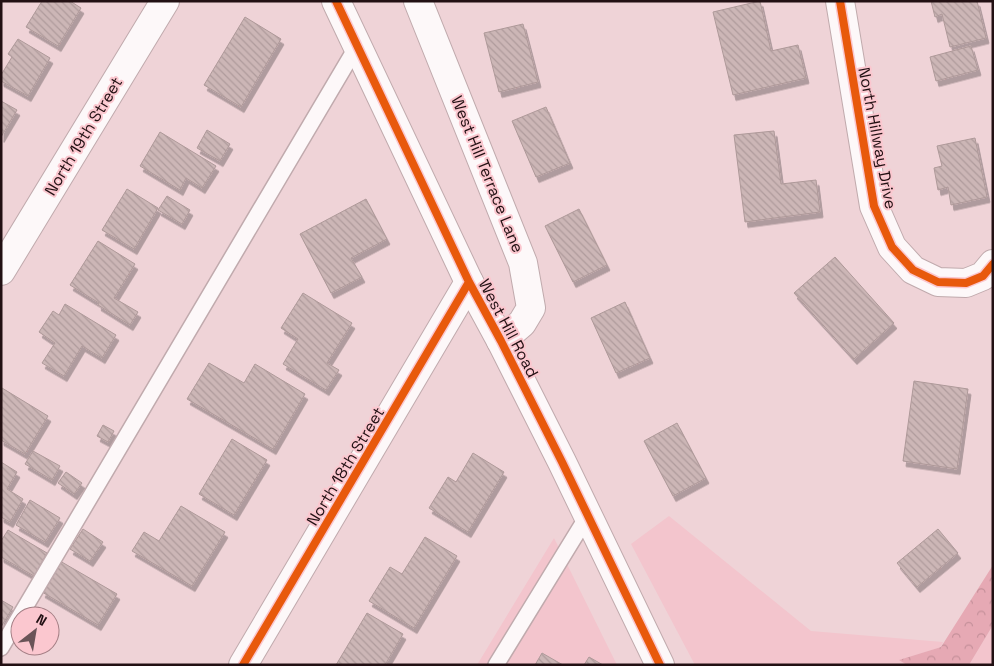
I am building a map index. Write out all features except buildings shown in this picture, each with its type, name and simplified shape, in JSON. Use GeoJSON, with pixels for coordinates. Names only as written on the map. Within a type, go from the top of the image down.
{"type":"FeatureCollection","features":[{"type":"Feature","properties":{"kind":"street","name":"North 19th Street"},"geometry":{"type":"LineString","coordinates":[[1,271],[164,1]]}},
{"type":"Feature","properties":{"kind":"street","name":"West Hill Road"},"geometry":{"type":"LineString","coordinates":[[336,1],[469,282],[501,341],[588,515],[660,665]]}},
{"type":"Feature","properties":{"kind":"street","name":"West Hill Terrace Lane"},"geometry":{"type":"LineString","coordinates":[[418,1],[523,263],[531,308],[522,323],[501,341]]}},
{"type":"Feature","properties":{"kind":"street","name":"North Hillway Drive"},"geometry":{"type":"LineString","coordinates":[[840,1],[874,206],[892,246],[913,270],[938,282],[966,283],[983,276],[993,264]]}},
{"type":"Feature","properties":{"kind":"street","name":"North 18th Street"},"geometry":{"type":"LineString","coordinates":[[243,665],[469,282]]}},
{"type":"Feature","properties":{"kind":"lane"},"geometry":{"type":"LineString","coordinates":[[1,648],[357,46]]}},
{"type":"Feature","properties":{"kind":"lane"},"geometry":{"type":"LineString","coordinates":[[496,665],[588,515]]}},
{"type":"Feature","properties":{"kind":"shaded area"},"geometry":{"type":"Polygon","coordinates":[[[669,516],[811,631],[943,642],[941,647],[900,660],[907,665],[695,665],[631,544],[669,516]]]}},
{"type":"Feature","properties":{"kind":"shaded area"},"geometry":{"type":"Polygon","coordinates":[[[554,538],[617,665],[477,665],[554,538]]]}},
{"type":"Feature","properties":{"kind":"shaded area"},"geometry":{"type":"Polygon","coordinates":[[[993,625],[993,665],[969,665],[993,625]]]}},
{"type":"Feature","properties":{"kind":"green space"},"geometry":{"type":"Polygon","coordinates":[[[993,565],[993,625],[969,665],[907,665],[899,660],[941,647],[993,565]]]}},
{"type":"Feature","properties":{"kind":"cycle path"},"geometry":{"type":"LineString","coordinates":[[336,1],[469,282],[562,462],[660,665]]}},
{"type":"Feature","properties":{"kind":"cycle path"},"geometry":{"type":"LineString","coordinates":[[840,1],[874,206],[892,247],[913,270],[938,282],[966,283],[983,276],[993,264]]}},
{"type":"Feature","properties":{"kind":"cycle path"},"geometry":{"type":"LineString","coordinates":[[243,665],[469,282]]}}]}
